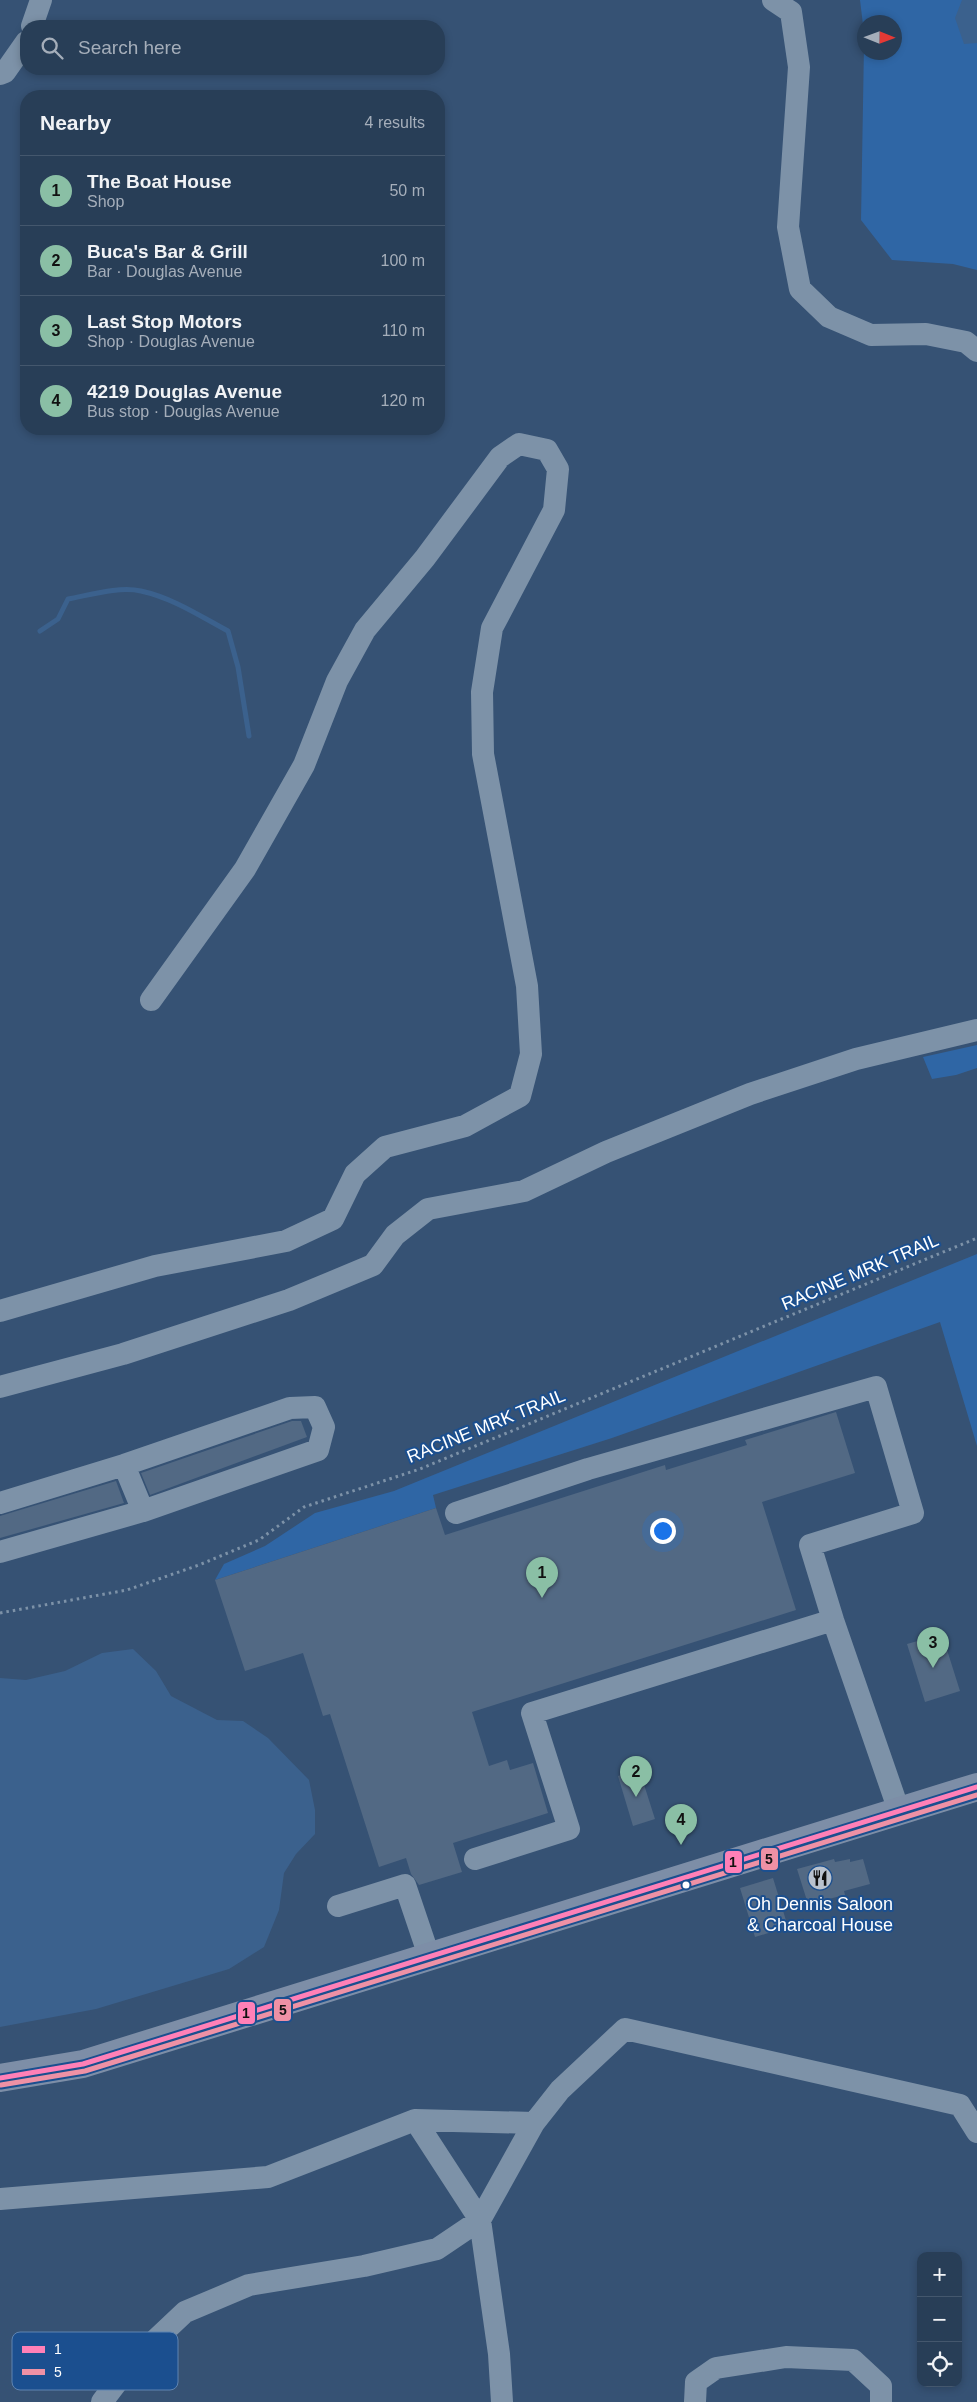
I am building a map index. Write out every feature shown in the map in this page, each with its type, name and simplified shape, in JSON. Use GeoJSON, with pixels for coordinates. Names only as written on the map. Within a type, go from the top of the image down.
{"type":"FeatureCollection","features":[{"type":"Feature","properties":{"kind":"main road"},"geometry":{"type":"LineString","coordinates":[[0,2078],[82,2064],[977,1787]]}},
{"type":"Feature","properties":{"kind":"lane"},"geometry":{"type":"LineString","coordinates":[[34,20],[41,0]]}},
{"type":"Feature","properties":{"kind":"lane"},"geometry":{"type":"LineString","coordinates":[[773,0],[791,12],[799,67],[788,227],[800,289],[830,317],[871,335],[926,334],[966,342],[977,351]]}},
{"type":"Feature","properties":{"kind":"lane"},"geometry":{"type":"LineString","coordinates":[[0,74],[5,72],[20,51]]}},
{"type":"Feature","properties":{"kind":"lane"},"geometry":{"type":"LineString","coordinates":[[0,1311],[155,1266],[286,1241],[333,1219],[355,1174],[385,1148],[465,1126],[520,1096],[532,1054],[527,986],[483,754],[482,692],[492,628],[554,510],[558,469],[547,450],[520,444],[500,458],[425,558],[365,630],[338,681],[304,765],[245,869],[151,1000]]}},
{"type":"Feature","properties":{"kind":"lane"},"geometry":{"type":"LineString","coordinates":[[0,1387],[123,1354],[289,1300],[373,1265],[394,1235],[428,1210],[524,1192],[606,1152],[750,1094],[856,1059],[977,1030]]}},
{"type":"Feature","properties":{"kind":"lane"},"geometry":{"type":"LineString","coordinates":[[456,1513],[588,1469],[876,1387],[913,1513],[810,1545],[833,1620],[899,1811]]}},
{"type":"Feature","properties":{"kind":"lane"},"geometry":{"type":"LineString","coordinates":[[0,1502],[124,1464],[290,1408],[315,1407],[324,1427],[318,1450],[143,1510],[0,1552]]}},
{"type":"Feature","properties":{"kind":"lane"},"geometry":{"type":"LineString","coordinates":[[124,1464],[143,1510]]}},
{"type":"Feature","properties":{"kind":"lane"},"geometry":{"type":"LineString","coordinates":[[475,1859],[569,1829],[532,1713],[833,1620]]}},
{"type":"Feature","properties":{"kind":"lane"},"geometry":{"type":"LineString","coordinates":[[338,1906],[405,1885],[429,1956]]}},
{"type":"Feature","properties":{"kind":"lane"},"geometry":{"type":"LineString","coordinates":[[164,2332],[185,2312],[249,2284],[364,2266],[436,2249],[480,2220],[534,2123],[560,2090],[625,2029],[960,2105],[977,2132]]}},
{"type":"Feature","properties":{"kind":"lane"},"geometry":{"type":"LineString","coordinates":[[415,2120],[480,2220],[499,2354],[502,2402]]}},
{"type":"Feature","properties":{"kind":"lane"},"geometry":{"type":"LineString","coordinates":[[0,2199],[268,2177],[415,2120],[534,2123]]}},
{"type":"Feature","properties":{"kind":"lane"},"geometry":{"type":"LineString","coordinates":[[695,2402],[696,2382],[716,2368],[786,2357],[853,2360],[881,2386],[881,2402]]}},
{"type":"Feature","properties":{"kind":"lane"},"geometry":{"type":"LineString","coordinates":[[102,2402],[111,2390]]}},
{"type":"Feature","properties":{"kind":"path","name":"RACINE MRK TRAIL"},"geometry":{"type":"LineString","coordinates":[[0,1612],[127,1590],[199,1565],[259,1540],[304,1507],[420,1469],[977,1238]]}},
{"type":"Feature","properties":{"kind":"shaded area"},"geometry":{"type":"Polygon","coordinates":[[[860,0],[977,0],[977,270],[953,264],[892,260],[861,220],[864,60],[902,60],[902,15],[862,15],[860,0]]]}},
{"type":"Feature","properties":{"kind":"shaded area"},"geometry":{"type":"Polygon","coordinates":[[[962,0],[977,0],[977,43],[964,44],[955,18],[962,0]]]}},
{"type":"Feature","properties":{"kind":"shaded area"},"geometry":{"type":"Polygon","coordinates":[[[977,1045],[977,1068],[956,1075],[932,1079],[923,1057],[977,1045]]]}},
{"type":"Feature","properties":{"kind":"shaded area"},"geometry":{"type":"Polygon","coordinates":[[[977,1254],[977,1446],[940,1322],[612,1438],[433,1495],[436,1508],[215,1580],[224,1564],[265,1546],[315,1513],[394,1491],[977,1254]]]}},
{"type":"Feature","properties":{"kind":"shaded area"},"geometry":{"type":"Polygon","coordinates":[[[133,1649],[156,1671],[171,1696],[217,1720],[243,1721],[268,1738],[309,1780],[315,1810],[315,1834],[296,1854],[284,1873],[279,1910],[264,1947],[229,1969],[96,2009],[0,2027],[0,1678],[26,1680],[65,1671],[102,1653],[133,1649]]]}},
{"type":"Feature","properties":{"kind":"building"},"geometry":{"type":"Polygon","coordinates":[[[836,1412],[855,1473],[762,1502],[796,1610],[472,1712],[489,1766],[507,1760],[510,1770],[533,1763],[548,1813],[453,1843],[462,1872],[419,1885],[411,1874],[406,1858],[379,1867],[330,1714],[323,1716],[303,1653],[245,1671],[215,1580],[436,1508],[445,1535],[665,1465],[666,1470],[747,1445],[745,1440],[836,1412]]]}},
{"type":"Feature","properties":{"kind":"building"},"geometry":{"type":"Polygon","coordinates":[[[292,1421],[301,1421],[307,1437],[150,1495],[141,1473],[292,1421]]]}},
{"type":"Feature","properties":{"kind":"building"},"geometry":{"type":"Polygon","coordinates":[[[116,1481],[124,1503],[0,1538],[0,1516],[116,1481]]]}},
{"type":"Feature","properties":{"kind":"building"},"geometry":{"type":"Polygon","coordinates":[[[942,1634],[960,1691],[925,1702],[907,1644],[942,1634]]]}},
{"type":"Feature","properties":{"kind":"building"},"geometry":{"type":"Polygon","coordinates":[[[639,1769],[655,1819],[633,1826],[618,1776],[639,1769]]]}},
{"type":"Feature","properties":{"kind":"building","name":"Oh Dennis Saloon & Charcoal House"},"geometry":{"type":"Polygon","coordinates":[[[834,1859],[835,1862],[850,1859],[850,1862],[863,1859],[870,1884],[844,1891],[845,1895],[808,1904],[797,1869],[834,1859]]]}},
{"type":"Feature","properties":{"kind":"building"},"geometry":{"type":"Polygon","coordinates":[[[773,1878],[788,1927],[755,1937],[740,1888],[773,1878]]]}},
{"type":"Feature","properties":{"kind":"waterway"},"geometry":{"type":"LineString","coordinates":[[40,631],[58,619],[68,599],[104,592],[141,591],[164,598],[186,608],[228,631],[238,667],[249,736]]}},
{"type":"Feature","properties":{"kind":"transit line","name":"1"},"geometry":{"type":"LineString","coordinates":[[0,2078],[83,2064],[977,1787]]}},
{"type":"Feature","properties":{"kind":"transit line","name":"5"},"geometry":{"type":"LineString","coordinates":[[1,2085],[85,2071],[977,1795]]}},
{"type":"Feature","properties":{"kind":"place","name":"The Boat House"},"geometry":{"type":"Point","coordinates":[542,1598]}},
{"type":"Feature","properties":{"kind":"place","name":"Last Stop Motors"},"geometry":{"type":"Point","coordinates":[933,1668]}},
{"type":"Feature","properties":{"kind":"place","name":"Buca's Bar & Grill"},"geometry":{"type":"Point","coordinates":[636,1797]}},
{"type":"Feature","properties":{"kind":"place","name":"4219 Douglas Avenue"},"geometry":{"type":"Point","coordinates":[681,1845]}},
{"type":"Feature","properties":{"kind":"place","name":"Oh Dennis Saloon & Charcoal House"},"geometry":{"type":"Point","coordinates":[820,1878]}}]}
